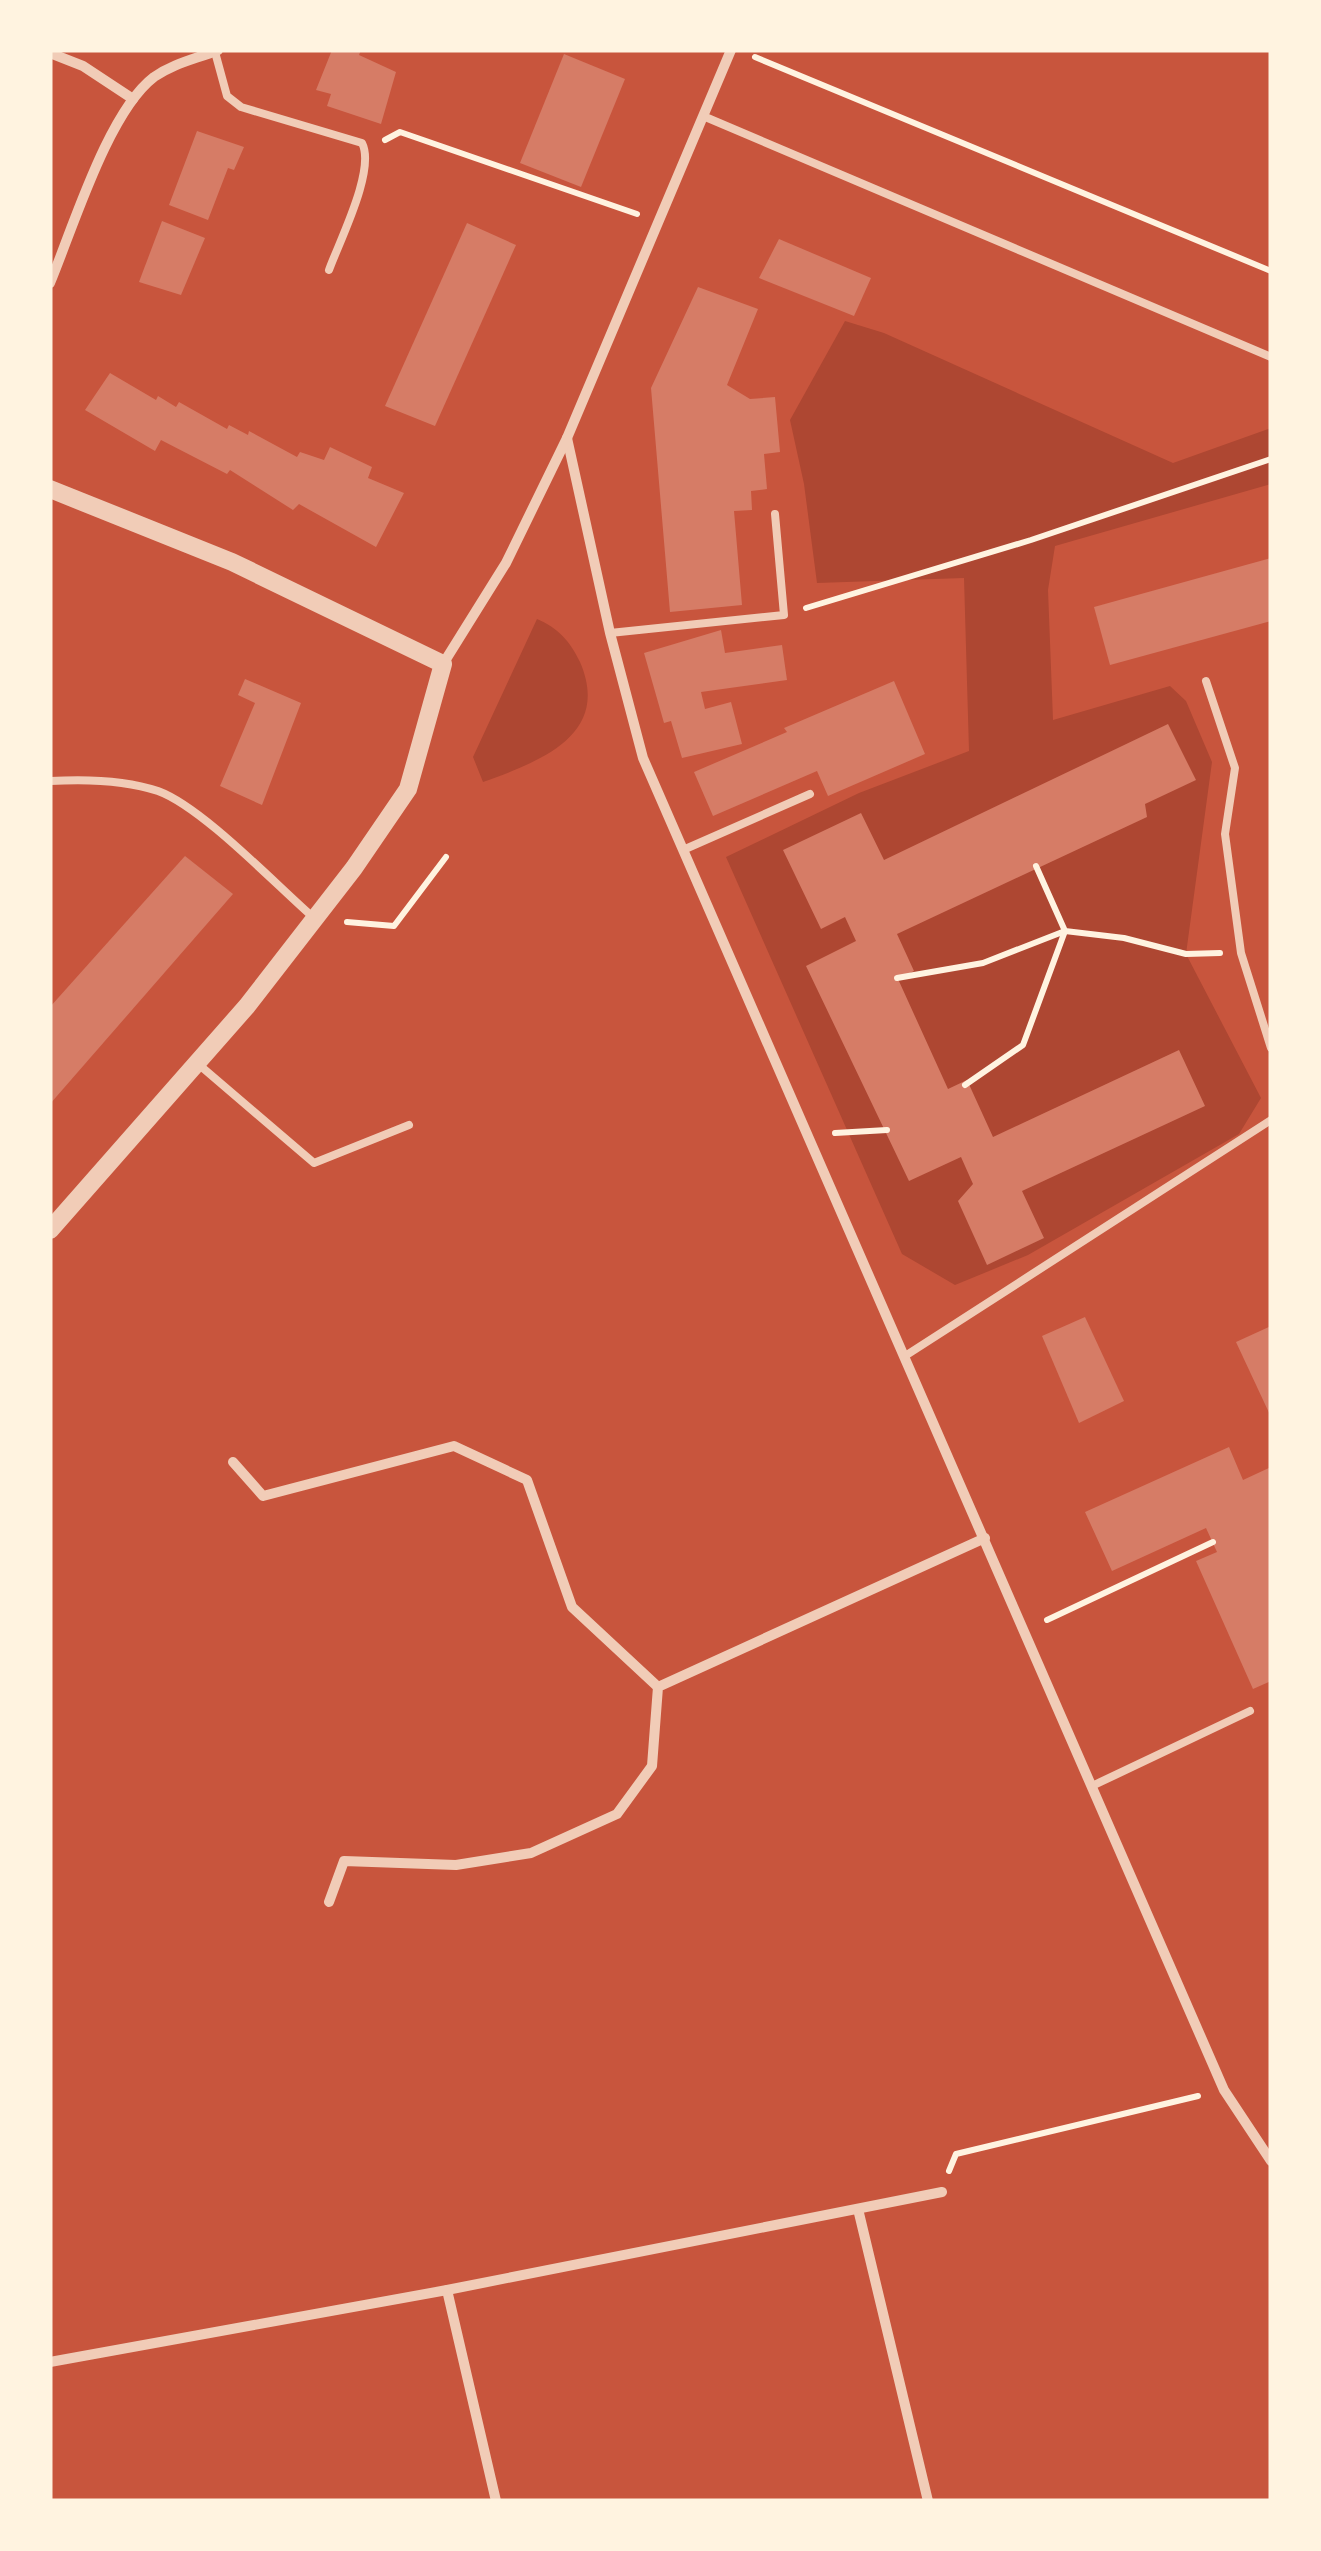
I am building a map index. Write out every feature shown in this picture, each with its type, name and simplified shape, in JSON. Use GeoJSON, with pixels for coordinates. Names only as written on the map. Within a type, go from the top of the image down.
{"type":"FeatureCollection","features":[{"type":"Feature","properties":{"kind":"street"},"geometry":{"type":"LineString","coordinates":[[54,1219],[247,1006],[408,789],[443,664],[506,564],[566,438],[734,50]]}},
{"type":"Feature","properties":{"kind":"street"},"geometry":{"type":"LineString","coordinates":[[50,283],[116,122],[133,98],[151,79],[174,64],[216,51]]}},
{"type":"Feature","properties":{"kind":"street"},"geometry":{"type":"LineString","coordinates":[[50,53],[83,66],[133,98]]}},
{"type":"Feature","properties":{"kind":"street"},"geometry":{"type":"LineString","coordinates":[[566,438],[643,758],[1224,2090],[1271,2161]]}},
{"type":"Feature","properties":{"kind":"street"},"geometry":{"type":"LineString","coordinates":[[50,489],[232,562],[443,664]]}},
{"type":"Feature","properties":{"kind":"street"},"geometry":{"type":"LineString","coordinates":[[234,1462],[263,1496],[454,1446],[527,1480],[572,1607],[658,1687]]}},
{"type":"Feature","properties":{"kind":"street"},"geometry":{"type":"LineString","coordinates":[[658,1687],[985,1538]]}},
{"type":"Feature","properties":{"kind":"street"},"geometry":{"type":"LineString","coordinates":[[329,1902],[344,1861],[456,1866],[531,1853],[618,1814],[652,1766],[658,1687]]}},
{"type":"Feature","properties":{"kind":"street"},"geometry":{"type":"LineString","coordinates":[[50,2362],[448,2290],[942,2192]]}},
{"type":"Feature","properties":{"kind":"street"},"geometry":{"type":"LineString","coordinates":[[858,2209],[928,2501]]}},
{"type":"Feature","properties":{"kind":"street"},"geometry":{"type":"LineString","coordinates":[[448,2290],[496,2501]]}},
{"type":"Feature","properties":{"kind":"lane"},"geometry":{"type":"LineString","coordinates":[[216,51],[227,96],[242,107],[362,144],[366,149],[363,178],[329,270]]}},
{"type":"Feature","properties":{"kind":"lane"},"geometry":{"type":"LineString","coordinates":[[703,116],[1271,358]]}},
{"type":"Feature","properties":{"kind":"lane"},"geometry":{"type":"LineString","coordinates":[[610,633],[784,615],[775,514]]}},
{"type":"Feature","properties":{"kind":"lane"},"geometry":{"type":"LineString","coordinates":[[1206,681],[1235,768],[1225,834],[1241,953],[1271,1048]]}},
{"type":"Feature","properties":{"kind":"lane"},"geometry":{"type":"LineString","coordinates":[[50,781],[122,784],[156,790],[184,803],[315,919]]}},
{"type":"Feature","properties":{"kind":"lane"},"geometry":{"type":"LineString","coordinates":[[683,850],[810,794]]}},
{"type":"Feature","properties":{"kind":"lane"},"geometry":{"type":"LineString","coordinates":[[196,1063],[314,1163],[409,1125]]}},
{"type":"Feature","properties":{"kind":"lane"},"geometry":{"type":"LineString","coordinates":[[905,1356],[1271,1120]]}},
{"type":"Feature","properties":{"kind":"lane"},"geometry":{"type":"LineString","coordinates":[[1092,1786],[1250,1711]]}},
{"type":"Feature","properties":{"kind":"path"},"geometry":{"type":"LineString","coordinates":[[734,50],[1271,271]]}},
{"type":"Feature","properties":{"kind":"path"},"geometry":{"type":"LineString","coordinates":[[366,149],[400,132],[658,221]]}},
{"type":"Feature","properties":{"kind":"path"},"geometry":{"type":"LineString","coordinates":[[784,615],[1031,540],[1271,458]]}},
{"type":"Feature","properties":{"kind":"path"},"geometry":{"type":"LineString","coordinates":[[315,919],[394,926],[446,858]]}},
{"type":"Feature","properties":{"kind":"path"},"geometry":{"type":"LineString","coordinates":[[965,1084],[1022,1045],[1066,932],[1036,866]]}},
{"type":"Feature","properties":{"kind":"path"},"geometry":{"type":"LineString","coordinates":[[897,978],[983,963],[1066,932],[1124,938],[1186,954]]}},
{"type":"Feature","properties":{"kind":"path"},"geometry":{"type":"LineString","coordinates":[[847,1131],[887,1130]]}},
{"type":"Feature","properties":{"kind":"path"},"geometry":{"type":"LineString","coordinates":[[1025,1630],[1213,1542]]}},
{"type":"Feature","properties":{"kind":"path"},"geometry":{"type":"LineString","coordinates":[[942,2192],[956,2154],[1224,2090]]}},
{"type":"Feature","properties":{"kind":"shaded area"},"geometry":{"type":"Polygon","coordinates":[[[845,321],[884,333],[1173,463],[1271,428],[1271,484],[1055,546],[1048,590],[1053,720],[1170,686],[1186,701],[1212,762],[1186,954],[1261,1098],[1239,1134],[1028,1255],[955,1285],[902,1254],[726,857],[859,793],[969,751],[964,578],[817,583],[804,484],[790,420],[845,321]]]}},
{"type":"Feature","properties":{"kind":"shaded area"},"geometry":{"type":"Polygon","coordinates":[[[537,619],[557,631],[576,654],[587,688],[586,709],[578,727],[546,755],[483,782],[473,757],[537,619]]]}},
{"type":"Feature","properties":{"kind":"building"},"geometry":{"type":"Polygon","coordinates":[[[332,50],[361,50],[359,55],[396,72],[381,124],[327,106],[331,94],[316,90],[332,50]]]}},
{"type":"Feature","properties":{"kind":"building"},"geometry":{"type":"Polygon","coordinates":[[[564,54],[625,79],[581,187],[520,163],[564,54]]]}},
{"type":"Feature","properties":{"kind":"building"},"geometry":{"type":"Polygon","coordinates":[[[197,131],[244,147],[234,170],[228,168],[208,220],[169,205],[197,131]]]}},
{"type":"Feature","properties":{"kind":"building"},"geometry":{"type":"Polygon","coordinates":[[[162,221],[205,238],[181,295],[139,282],[162,221]]]}},
{"type":"Feature","properties":{"kind":"building"},"geometry":{"type":"Polygon","coordinates":[[[467,223],[516,245],[435,426],[385,406],[467,223]]]}},
{"type":"Feature","properties":{"kind":"building"},"geometry":{"type":"Polygon","coordinates":[[[779,239],[871,278],[854,316],[759,278],[779,239]]]}},
{"type":"Feature","properties":{"kind":"building"},"geometry":{"type":"Polygon","coordinates":[[[698,287],[758,309],[727,385],[750,399],[775,397],[780,452],[764,454],[767,489],[751,491],[752,510],[734,511],[742,605],[670,612],[651,388],[698,287]]]}},
{"type":"Feature","properties":{"kind":"building"},"geometry":{"type":"Polygon","coordinates":[[[110,373],[156,400],[158,396],[176,407],[179,402],[227,429],[229,425],[248,435],[249,431],[297,457],[300,452],[324,460],[330,447],[372,467],[368,478],[404,493],[376,547],[299,504],[293,510],[230,470],[227,474],[161,440],[155,451],[85,410],[110,373]]]}},
{"type":"Feature","properties":{"kind":"building"},"geometry":{"type":"Polygon","coordinates":[[[1271,558],[1271,621],[1110,665],[1094,607],[1271,558]]]}},
{"type":"Feature","properties":{"kind":"building"},"geometry":{"type":"Polygon","coordinates":[[[721,630],[725,653],[782,645],[787,680],[701,692],[705,709],[731,702],[742,744],[682,758],[671,721],[664,723],[644,653],[721,630]]]}},
{"type":"Feature","properties":{"kind":"building"},"geometry":{"type":"Polygon","coordinates":[[[245,679],[301,703],[262,805],[220,786],[255,703],[238,695],[245,679]]]}},
{"type":"Feature","properties":{"kind":"building"},"geometry":{"type":"Polygon","coordinates":[[[894,681],[925,754],[828,796],[817,771],[713,816],[694,772],[894,681]]]}},
{"type":"Feature","properties":{"kind":"building"},"geometry":{"type":"Polygon","coordinates":[[[1168,724],[1196,780],[1145,804],[1147,817],[897,934],[914,971],[898,979],[948,1089],[967,1080],[993,1137],[1179,1050],[1205,1106],[1022,1191],[1044,1238],[987,1265],[958,1201],[973,1184],[961,1157],[909,1181],[806,966],[856,941],[845,917],[821,929],[783,850],[861,813],[884,860],[1168,724]]]}},
{"type":"Feature","properties":{"kind":"building"},"geometry":{"type":"Polygon","coordinates":[[[185,856],[233,894],[50,1104],[50,1007],[185,856]]]}},
{"type":"Feature","properties":{"kind":"building"},"geometry":{"type":"Polygon","coordinates":[[[1085,1317],[1124,1401],[1079,1423],[1042,1336],[1085,1317]]]}},
{"type":"Feature","properties":{"kind":"building"},"geometry":{"type":"Polygon","coordinates":[[[1271,1326],[1271,1417],[1236,1342],[1271,1326]]]}},
{"type":"Feature","properties":{"kind":"building"},"geometry":{"type":"Polygon","coordinates":[[[1229,1447],[1243,1480],[1271,1467],[1271,1681],[1253,1689],[1196,1561],[1217,1552],[1206,1528],[1112,1571],[1085,1512],[1229,1447]]]}}]}
